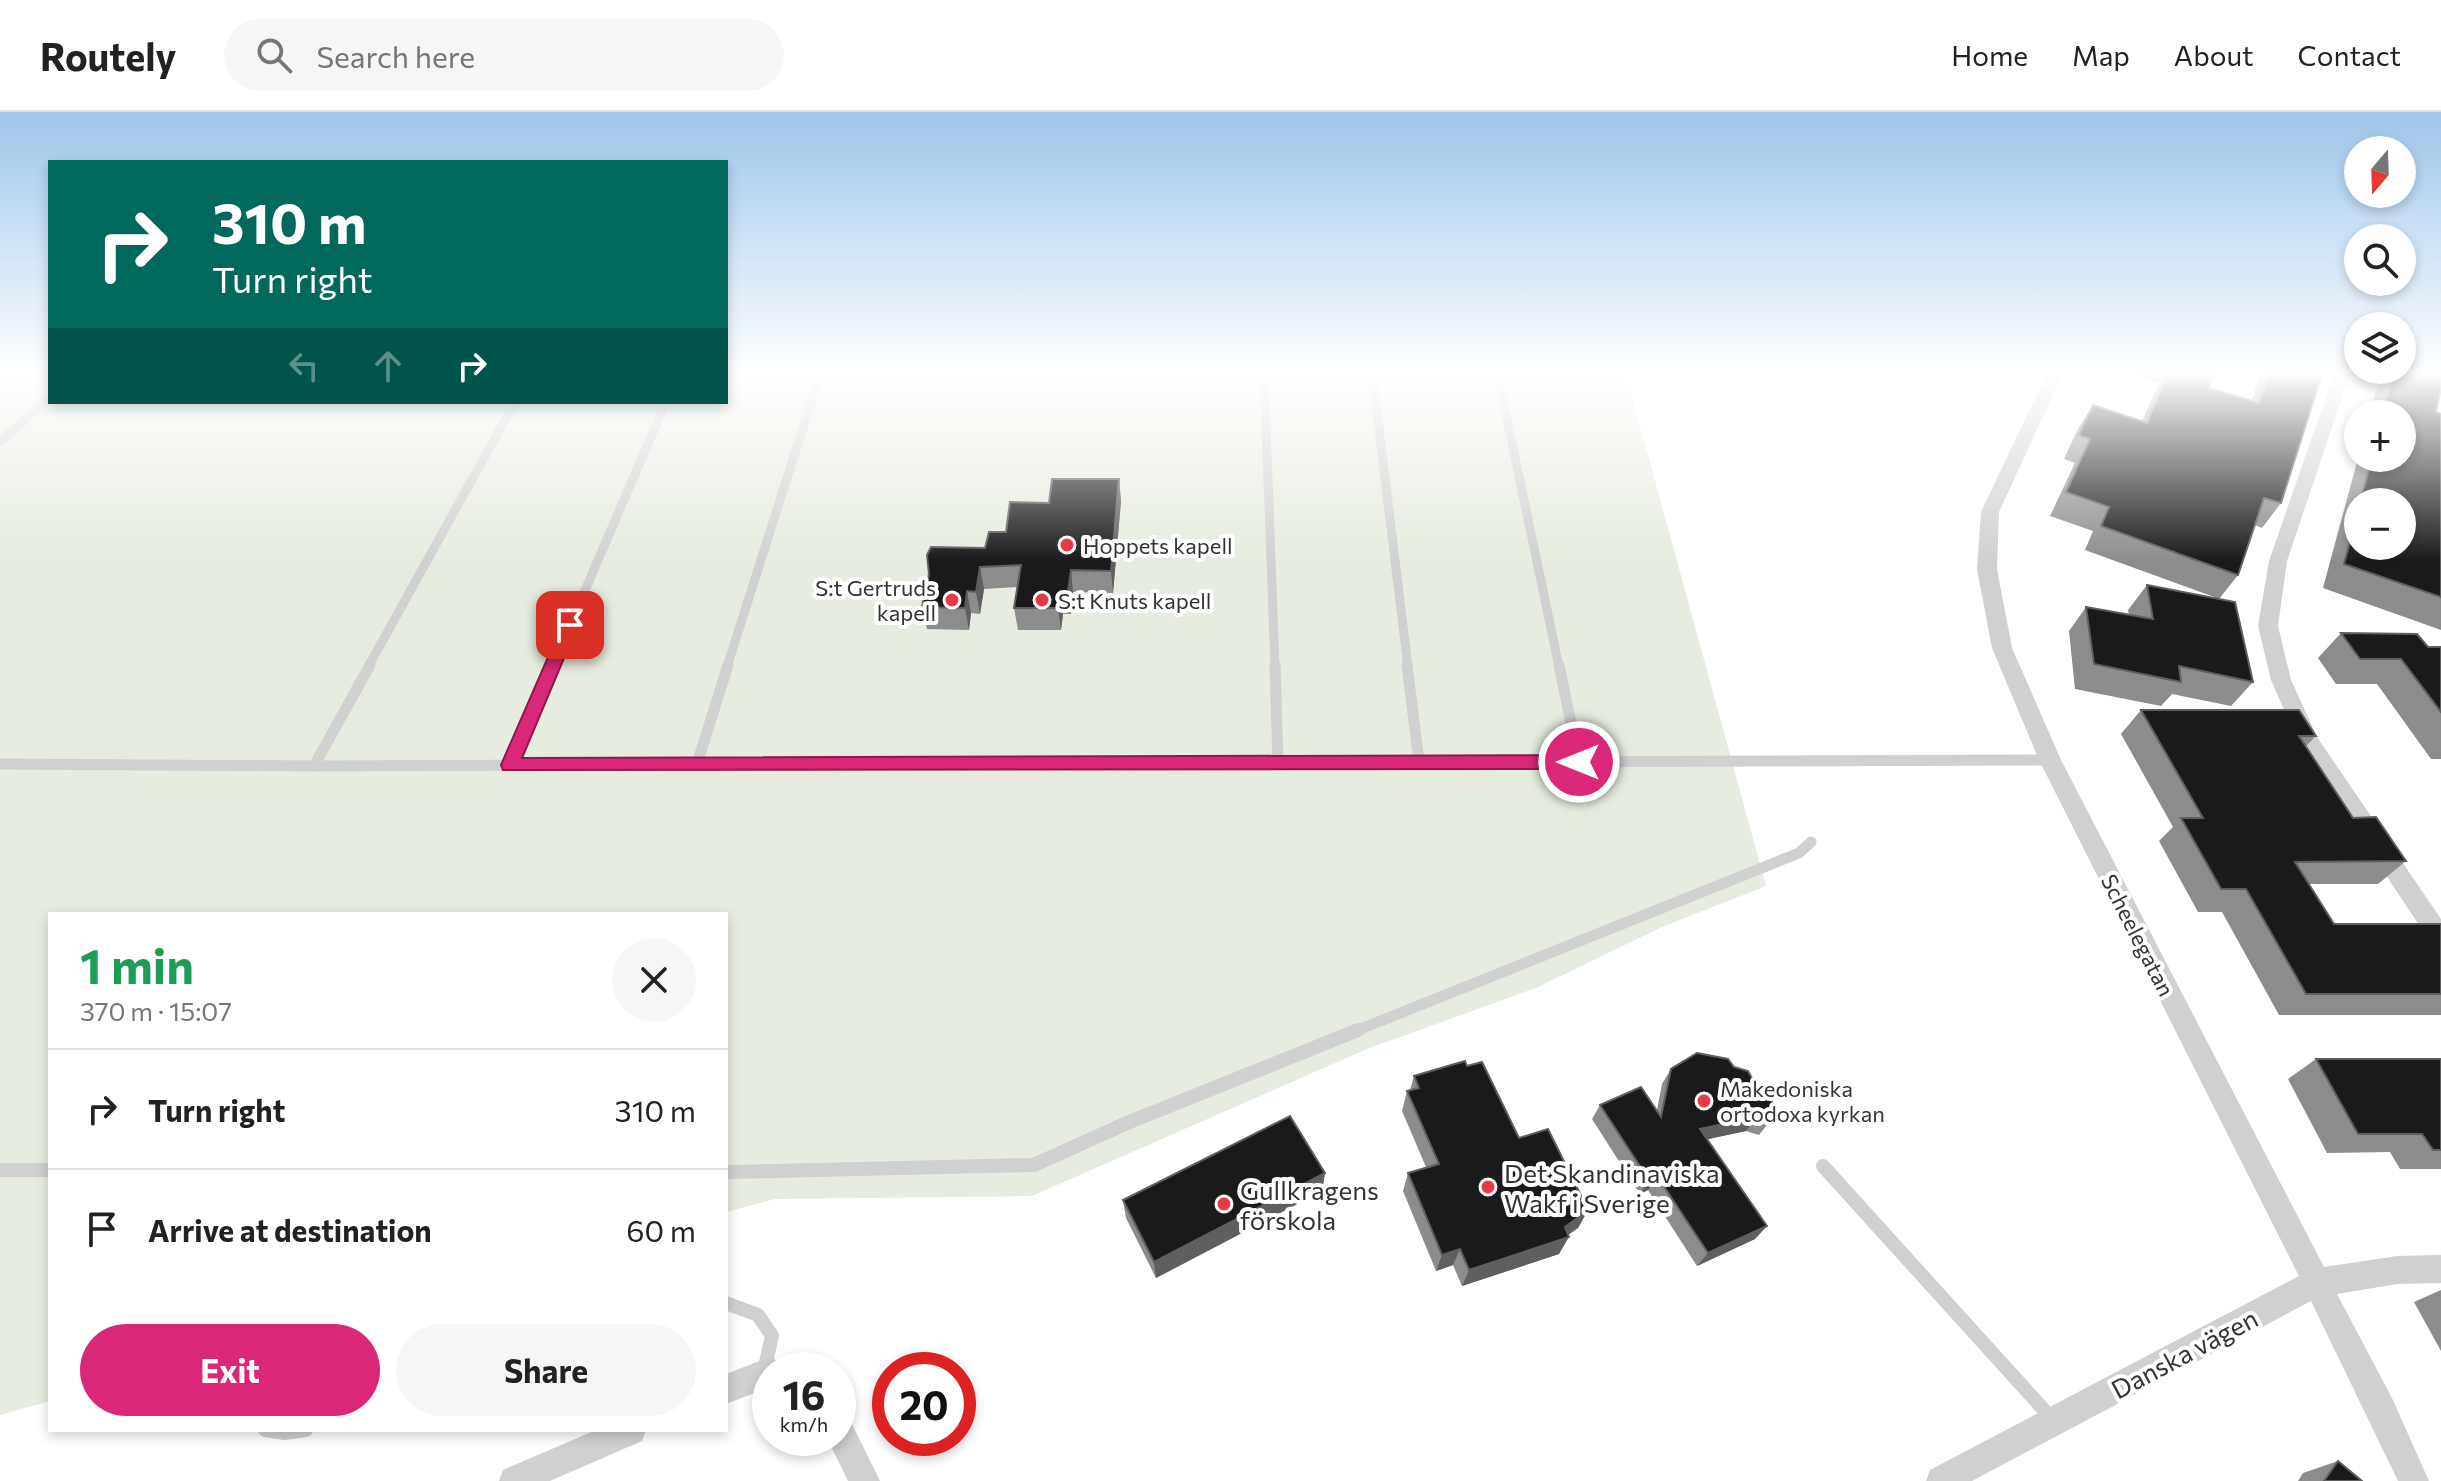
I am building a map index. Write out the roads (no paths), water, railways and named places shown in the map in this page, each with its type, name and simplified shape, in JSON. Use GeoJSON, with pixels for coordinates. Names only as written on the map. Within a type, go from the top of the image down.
{"type":"FeatureCollection","features":[{"type":"Feature","properties":{"kind":"street","name":"Scheelegatan"},"geometry":{"type":"LineString","coordinates":[[2026,435],[1990,512],[1987,541],[1990,596],[2002,648],[2050,760],[2381,1409],[2414,1481]]}},
{"type":"Feature","properties":{"kind":"street"},"geometry":{"type":"LineString","coordinates":[[2321,435],[2278,561],[2268,626],[2281,680],[2308,740],[2441,939]]}},
{"type":"Feature","properties":{"kind":"street","name":"Danska vägen"},"geometry":{"type":"LineString","coordinates":[[1941,1481],[2315,1283],[2397,1270],[2441,1269]]}},
{"type":"Feature","properties":{"kind":"street"},"geometry":{"type":"LineString","coordinates":[[728,1388],[752,1378]]}},
{"type":"Feature","properties":{"kind":"street"},"geometry":{"type":"LineString","coordinates":[[514,1481],[626,1432]]}},
{"type":"Feature","properties":{"kind":"street"},"geometry":{"type":"LineString","coordinates":[[852,1456],[865,1481]]}},
{"type":"Feature","properties":{"kind":"lane"},"geometry":{"type":"LineString","coordinates":[[314,766],[497,435]]}},
{"type":"Feature","properties":{"kind":"lane"},"geometry":{"type":"LineString","coordinates":[[510,765],[652,435]]}},
{"type":"Feature","properties":{"kind":"lane"},"geometry":{"type":"LineString","coordinates":[[697,764],[801,435]]}},
{"type":"Feature","properties":{"kind":"lane"},"geometry":{"type":"LineString","coordinates":[[1266,435],[1278,763]]}},
{"type":"Feature","properties":{"kind":"lane"},"geometry":{"type":"LineString","coordinates":[[1380,435],[1419,762]]}},
{"type":"Feature","properties":{"kind":"lane"},"geometry":{"type":"LineString","coordinates":[[1510,435],[1579,762]]}},
{"type":"Feature","properties":{"kind":"lane"},"geometry":{"type":"LineString","coordinates":[[0,764],[314,766],[2050,760]]}},
{"type":"Feature","properties":{"kind":"lane"},"geometry":{"type":"LineString","coordinates":[[728,1172],[1034,1165],[1127,1123],[1799,853],[1811,842]]}},
{"type":"Feature","properties":{"kind":"lane"},"geometry":{"type":"LineString","coordinates":[[1823,1166],[2054,1422]]}},
{"type":"Feature","properties":{"kind":"lane"},"geometry":{"type":"LineString","coordinates":[[0,1170],[48,1170]]}},
{"type":"Feature","properties":{"kind":"lane"},"geometry":{"type":"LineString","coordinates":[[728,1304],[758,1315],[772,1336],[770,1352]]}},
{"type":"Feature","properties":{"kind":"place","name":"Hoppets kapell"},"geometry":{"type":"Point","coordinates":[1067,545]}},
{"type":"Feature","properties":{"kind":"place","name":"S:t Gertruds kapell"},"geometry":{"type":"Point","coordinates":[952,600]}},
{"type":"Feature","properties":{"kind":"place","name":"S:t Knuts kapell"},"geometry":{"type":"Point","coordinates":[1042,600]}},
{"type":"Feature","properties":{"kind":"place","name":"Makedoniska ortodoxa kyrkan"},"geometry":{"type":"Point","coordinates":[1704,1101]}},
{"type":"Feature","properties":{"kind":"place","name":"Det Skandinaviska Wakf i Sverige"},"geometry":{"type":"Point","coordinates":[1488,1187]}},
{"type":"Feature","properties":{"kind":"place","name":"Gullkragens förskola"},"geometry":{"type":"Point","coordinates":[1224,1204]}}]}
